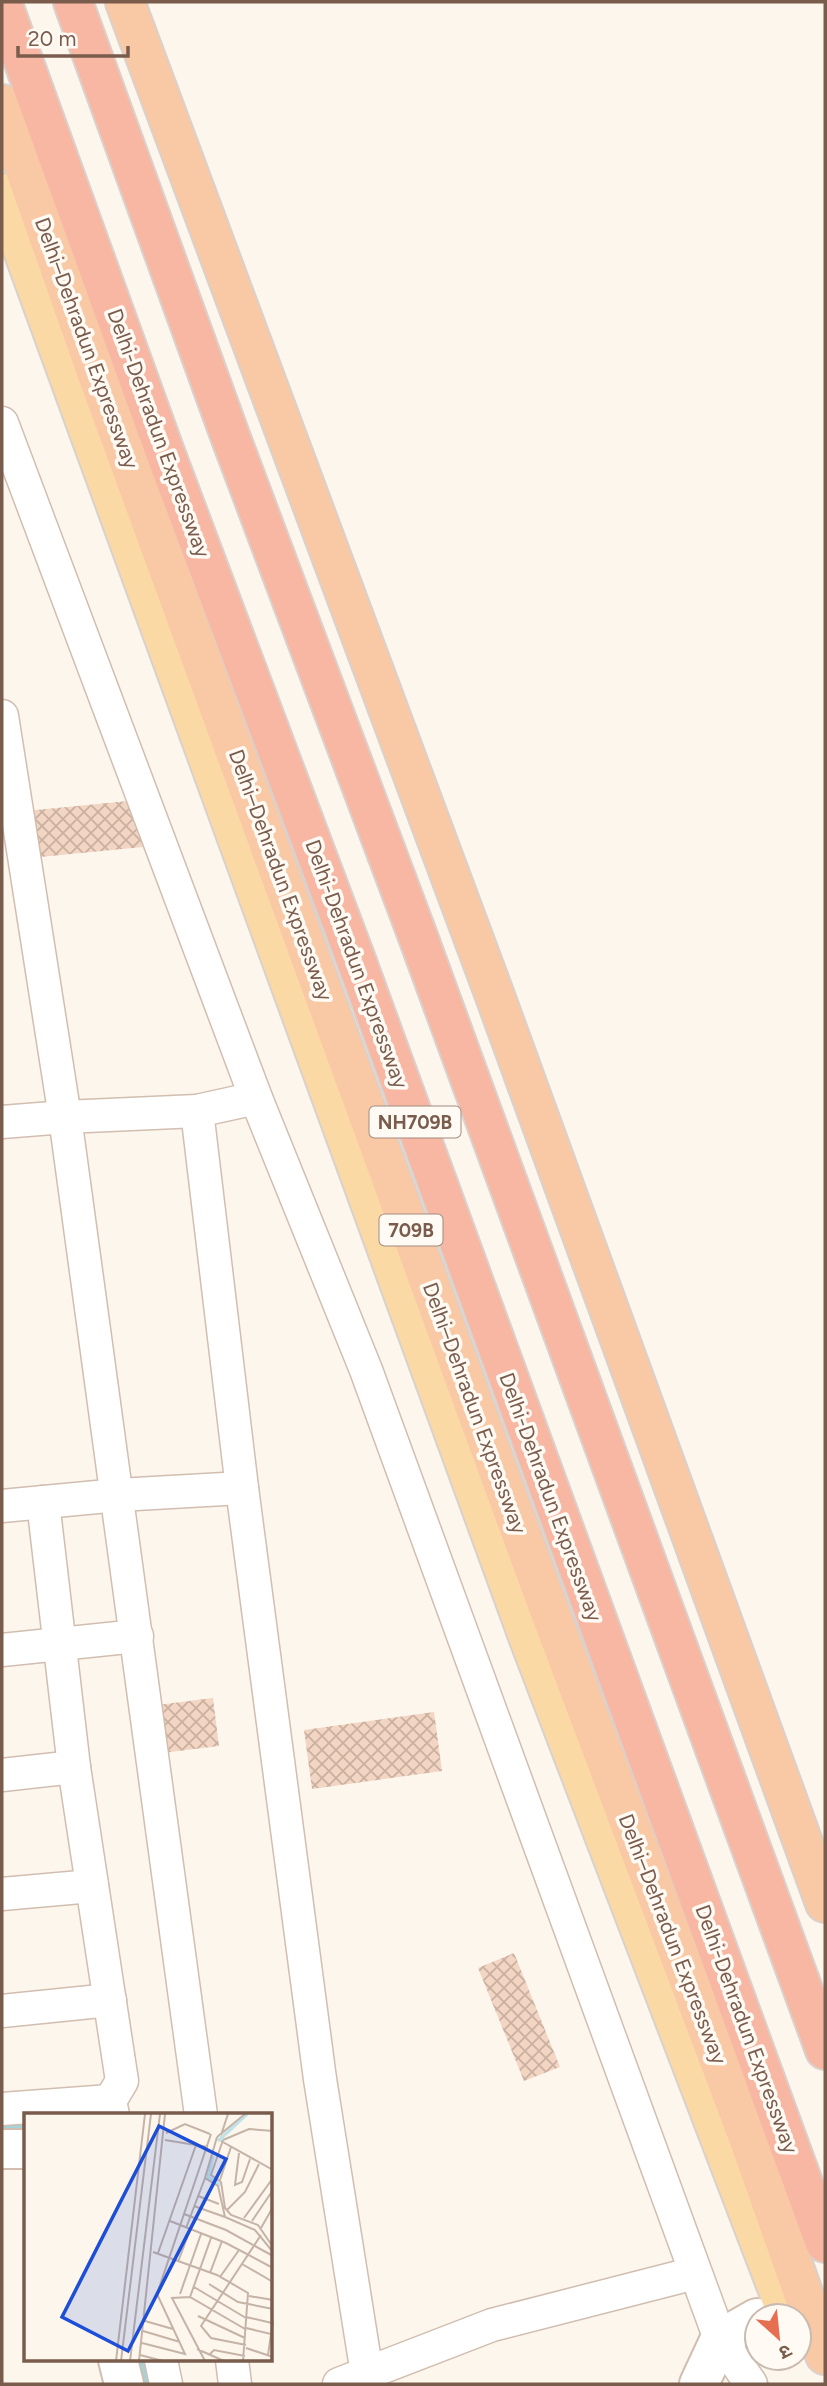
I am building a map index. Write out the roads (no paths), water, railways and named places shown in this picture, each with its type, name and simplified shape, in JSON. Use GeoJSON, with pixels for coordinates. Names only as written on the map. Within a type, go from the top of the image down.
{"type":"FeatureCollection","features":[{"type":"Feature","properties":{"kind":"highway","name":"Delhi-Dehradun Expressway"},"geometry":{"type":"LineString","coordinates":[[2,2],[166,455],[360,970],[825,2243]]}},
{"type":"Feature","properties":{"kind":"highway","name":"NH709B"},"geometry":{"type":"LineString","coordinates":[[73,2],[229,433],[422,947],[825,2050]]}},
{"type":"Feature","properties":{"kind":"highway"},"geometry":{"type":"LineString","coordinates":[[125,2],[495,996],[825,1903]]}},
{"type":"Feature","properties":{"kind":"highway","name":"Delhi–Dehradun Expressway"},"geometry":{"type":"LineString","coordinates":[[2,104],[95,369],[545,1599],[749,2140],[786,2302]]}},
{"type":"Feature","properties":{"kind":"highway","name":"Delhi–Dehradun Expressway"},"geometry":{"type":"LineString","coordinates":[[813,2338],[825,2354]]}},
{"type":"Feature","properties":{"kind":"main road"},"geometry":{"type":"LineString","coordinates":[[2,193],[528,1639],[628,1902],[786,2302]]}},
{"type":"Feature","properties":{"kind":"street"},"geometry":{"type":"LineString","coordinates":[[2,423],[15,494],[366,1370],[720,2339],[751,2384]]}},
{"type":"Feature","properties":{"kind":"street"},"geometry":{"type":"LineString","coordinates":[[2,716],[65,1116],[201,2113]]}},
{"type":"Feature","properties":{"kind":"street"},"geometry":{"type":"LineString","coordinates":[[2,1122],[65,1116],[197,1111],[256,1098]]}},
{"type":"Feature","properties":{"kind":"street"},"geometry":{"type":"LineString","coordinates":[[197,1111],[242,1488],[320,2079],[353,2379],[492,2325],[695,2273]]}},
{"type":"Feature","properties":{"kind":"street"},"geometry":{"type":"LineString","coordinates":[[2,1506],[118,1495],[242,1488]]}},
{"type":"Feature","properties":{"kind":"street"},"geometry":{"type":"LineString","coordinates":[[2,2109],[112,2108],[122,2081],[75,1767],[43,1502]]}},
{"type":"Feature","properties":{"kind":"street"},"geometry":{"type":"LineString","coordinates":[[2,1650],[137,1636]]}},
{"type":"Feature","properties":{"kind":"street"},"geometry":{"type":"LineString","coordinates":[[2,1775],[75,1767]]}},
{"type":"Feature","properties":{"kind":"street"},"geometry":{"type":"LineString","coordinates":[[2,1894],[93,1886]]}},
{"type":"Feature","properties":{"kind":"street"},"geometry":{"type":"LineString","coordinates":[[2,2011],[110,2000]]}},
{"type":"Feature","properties":{"kind":"street"},"geometry":{"type":"LineString","coordinates":[[2,2149],[24,2149]]}},
{"type":"Feature","properties":{"kind":"street"},"geometry":{"type":"LineString","coordinates":[[699,2384],[720,2339],[743,2326]]}},
{"type":"Feature","properties":{"kind":"street"},"geometry":{"type":"LineString","coordinates":[[118,2362],[124,2384]]}},
{"type":"Feature","properties":{"kind":"street"},"geometry":{"type":"LineString","coordinates":[[161,2362],[166,2384]]}},
{"type":"Feature","properties":{"kind":"street"},"geometry":{"type":"LineString","coordinates":[[232,2362],[235,2384]]}},
{"type":"Feature","properties":{"kind":"waterway"},"geometry":{"type":"LineString","coordinates":[[2,2128],[24,2127]]}},
{"type":"Feature","properties":{"kind":"waterway"},"geometry":{"type":"LineString","coordinates":[[141,2362],[146,2384]]}}]}
